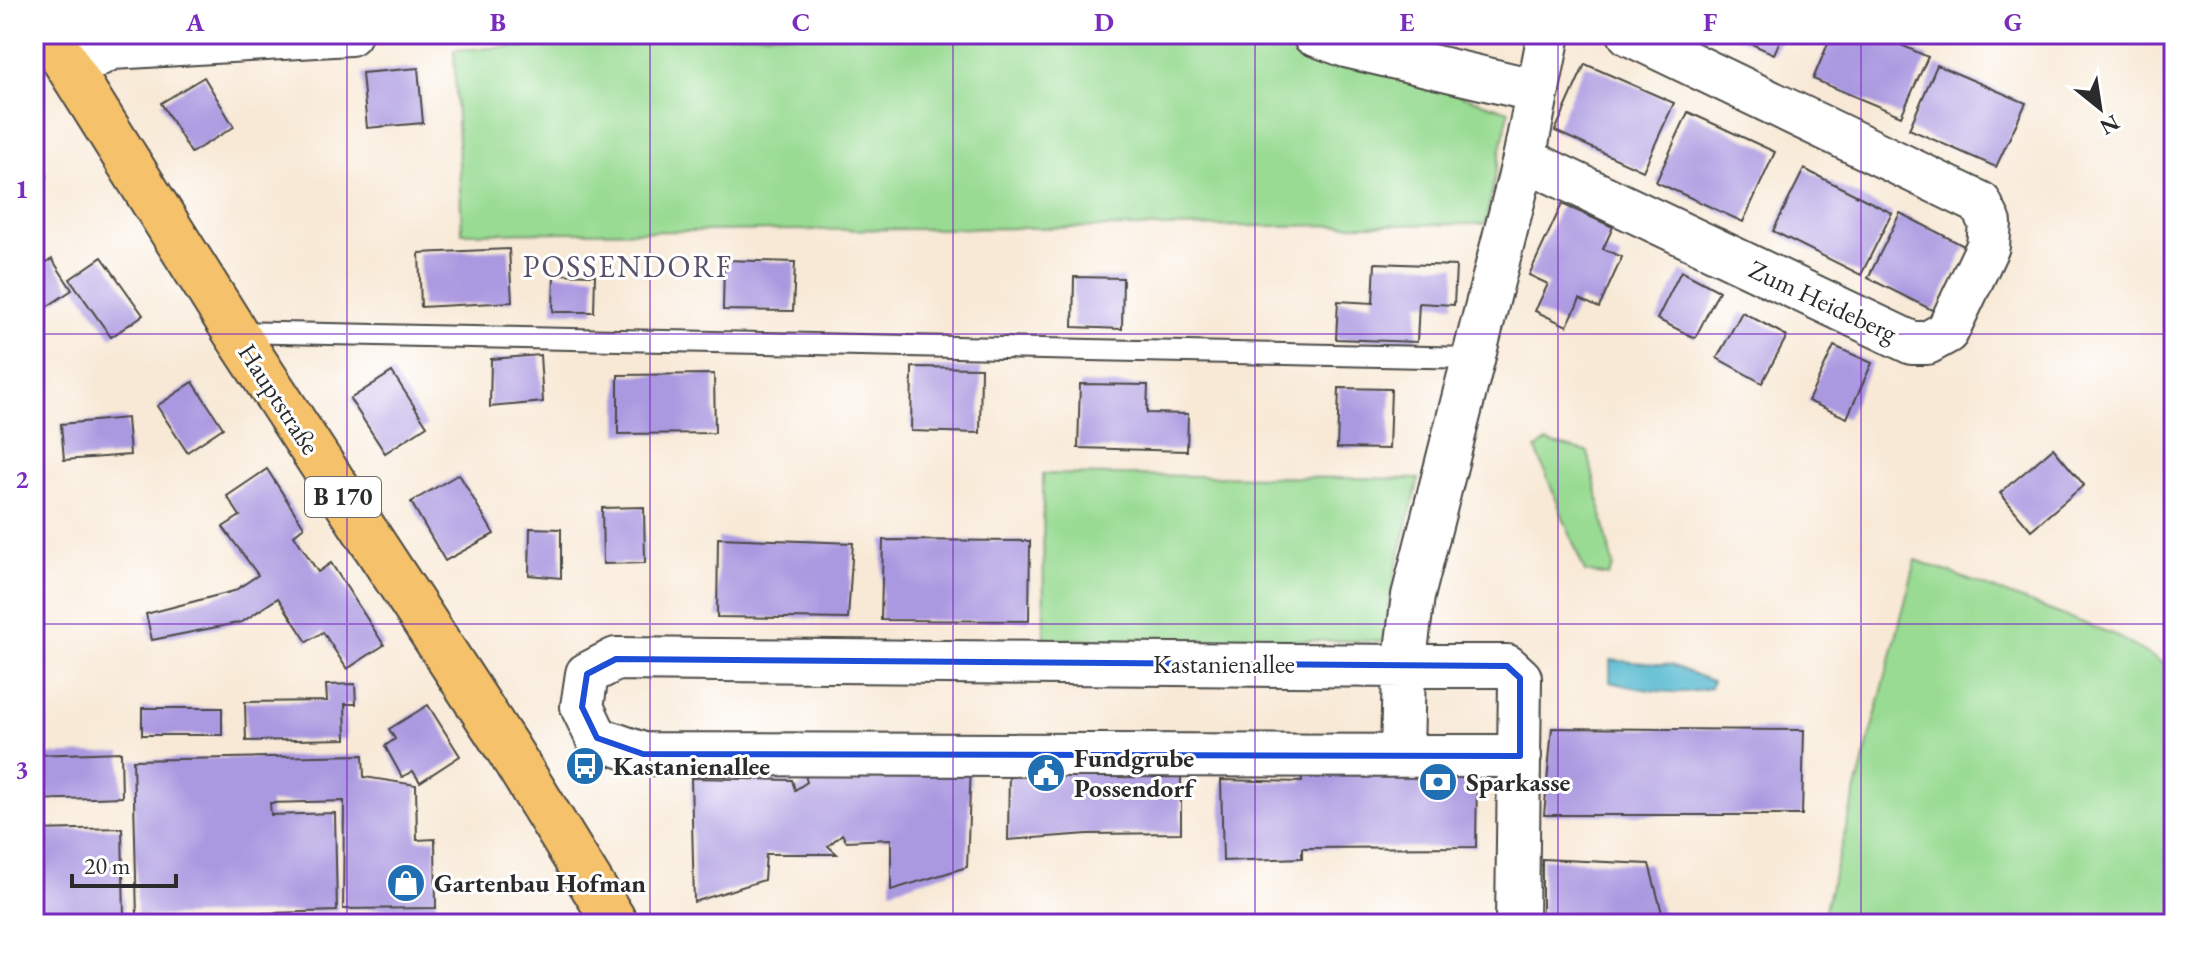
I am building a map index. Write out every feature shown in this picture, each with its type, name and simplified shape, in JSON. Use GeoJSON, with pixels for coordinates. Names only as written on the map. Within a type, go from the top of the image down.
{"type":"FeatureCollection","features":[{"type":"Feature","properties":{"kind":"main road","name":"Hauptstraße"},"geometry":{"type":"LineString","coordinates":[[59,51],[235,332],[508,749],[616,924]]}},
{"type":"Feature","properties":{"kind":"street"},"geometry":{"type":"LineString","coordinates":[[59,51],[350,34]]}},
{"type":"Feature","properties":{"kind":"street"},"geometry":{"type":"LineString","coordinates":[[1313,34],[1346,46],[1538,91]]}},
{"type":"Feature","properties":{"kind":"street"},"geometry":{"type":"LineString","coordinates":[[1402,754],[1404,666],[1413,596],[1524,159],[1549,34]]}},
{"type":"Feature","properties":{"kind":"street","name":"Zum Heideberg"},"geometry":{"type":"LineString","coordinates":[[1524,159],[1912,343],[1927,343],[1947,332],[1988,246],[1990,223],[1980,203],[1629,34]]}},
{"type":"Feature","properties":{"kind":"street","name":"Kastanienallee"},"geometry":{"type":"LineString","coordinates":[[1404,666],[616,659],[587,674],[582,707],[597,738],[643,754],[1520,756]]}},
{"type":"Feature","properties":{"kind":"street"},"geometry":{"type":"LineString","coordinates":[[1404,666],[1507,666],[1520,678],[1517,924]]}},
{"type":"Feature","properties":{"kind":"lane"},"geometry":{"type":"LineString","coordinates":[[235,332],[1475,358]]}},
{"type":"Feature","properties":{"kind":"highlighted area"},"geometry":{"type":"Polygon","coordinates":[[[616,659],[1507,666],[1520,678],[1520,756],[643,754],[597,738],[582,707],[587,674],[616,659]]]}},
{"type":"Feature","properties":{"kind":"green space"},"geometry":{"type":"Polygon","coordinates":[[[743,34],[1268,34],[1509,111],[1485,224],[462,233],[454,50],[743,34]]]}},
{"type":"Feature","properties":{"kind":"green space"},"geometry":{"type":"Polygon","coordinates":[[[1546,442],[1588,452],[1613,566],[1608,576],[1585,572],[1536,449],[1546,442]]]}},
{"type":"Feature","properties":{"kind":"green space"},"geometry":{"type":"Polygon","coordinates":[[[1043,474],[1419,479],[1395,571],[1383,641],[1044,639],[1043,474]]]}},
{"type":"Feature","properties":{"kind":"green space"},"geometry":{"type":"Polygon","coordinates":[[[1916,560],[2115,635],[2174,670],[2174,924],[1821,924],[1916,560]]]}},
{"type":"Feature","properties":{"kind":"water"},"geometry":{"type":"Polygon","coordinates":[[[1610,660],[1671,665],[1712,681],[1710,688],[1698,691],[1635,688],[1610,682],[1610,660]]]}},
{"type":"Feature","properties":{"kind":"building"},"geometry":{"type":"Polygon","coordinates":[[[1729,34],[1783,34],[1774,54],[1729,34]]]}},
{"type":"Feature","properties":{"kind":"building"},"geometry":{"type":"Polygon","coordinates":[[[1832,34],[1877,34],[1928,57],[1901,116],[1813,79],[1832,34]]]}},
{"type":"Feature","properties":{"kind":"building"},"geometry":{"type":"Polygon","coordinates":[[[1585,64],[1674,103],[1643,171],[1555,131],[1585,64]]]}},
{"type":"Feature","properties":{"kind":"building"},"geometry":{"type":"Polygon","coordinates":[[[1937,65],[2026,103],[1996,167],[1909,129],[1937,65]]]}},
{"type":"Feature","properties":{"kind":"building"},"geometry":{"type":"Polygon","coordinates":[[[418,68],[423,123],[367,128],[362,73],[418,68]]]}},
{"type":"Feature","properties":{"kind":"building"},"geometry":{"type":"Polygon","coordinates":[[[204,77],[234,127],[191,153],[161,103],[204,77]]]}},
{"type":"Feature","properties":{"kind":"building"},"geometry":{"type":"Polygon","coordinates":[[[1688,112],[1775,152],[1743,222],[1656,182],[1688,112]]]}},
{"type":"Feature","properties":{"kind":"building"},"geometry":{"type":"Polygon","coordinates":[[[34,157],[47,176],[34,184],[34,157]]]}},
{"type":"Feature","properties":{"kind":"building"},"geometry":{"type":"Polygon","coordinates":[[[1804,169],[1892,213],[1861,275],[1773,231],[1804,169]]]}},
{"type":"Feature","properties":{"kind":"building"},"geometry":{"type":"Polygon","coordinates":[[[1562,204],[1613,227],[1603,249],[1622,257],[1599,308],[1580,299],[1567,326],[1535,311],[1548,284],[1529,275],[1562,204]]]}},
{"type":"Feature","properties":{"kind":"building"},"geometry":{"type":"Polygon","coordinates":[[[1900,213],[1966,247],[1934,311],[1868,278],[1900,213]]]}},
{"type":"Feature","properties":{"kind":"building"},"geometry":{"type":"Polygon","coordinates":[[[509,249],[512,302],[421,307],[419,253],[509,249]]]}},
{"type":"Feature","properties":{"kind":"building"},"geometry":{"type":"Polygon","coordinates":[[[102,257],[143,315],[111,337],[70,279],[102,257]]]}},
{"type":"Feature","properties":{"kind":"building"},"geometry":{"type":"Polygon","coordinates":[[[52,259],[72,290],[39,312],[34,304],[34,270],[52,259]]]}},
{"type":"Feature","properties":{"kind":"building"},"geometry":{"type":"Polygon","coordinates":[[[724,260],[795,262],[793,311],[723,310],[724,260]]]}},
{"type":"Feature","properties":{"kind":"building"},"geometry":{"type":"Polygon","coordinates":[[[1375,263],[1456,266],[1454,305],[1419,303],[1417,342],[1336,339],[1338,301],[1373,303],[1375,263]]]}},
{"type":"Feature","properties":{"kind":"building"},"geometry":{"type":"Polygon","coordinates":[[[1681,271],[1719,291],[1695,338],[1657,319],[1681,271]]]}},
{"type":"Feature","properties":{"kind":"building"},"geometry":{"type":"Polygon","coordinates":[[[554,274],[595,275],[594,312],[553,312],[554,274]]]}},
{"type":"Feature","properties":{"kind":"building"},"geometry":{"type":"Polygon","coordinates":[[[1074,277],[1123,278],[1122,329],[1073,327],[1074,277]]]}},
{"type":"Feature","properties":{"kind":"building"},"geometry":{"type":"Polygon","coordinates":[[[1742,312],[1787,336],[1762,383],[1717,358],[1742,312]]]}},
{"type":"Feature","properties":{"kind":"building"},"geometry":{"type":"Polygon","coordinates":[[[1834,346],[1872,363],[1847,418],[1808,401],[1834,346]]]}},
{"type":"Feature","properties":{"kind":"building"},"geometry":{"type":"Polygon","coordinates":[[[540,355],[543,402],[490,407],[491,359],[540,355]]]}},
{"type":"Feature","properties":{"kind":"building"},"geometry":{"type":"Polygon","coordinates":[[[912,367],[981,368],[980,433],[911,431],[912,367]]]}},
{"type":"Feature","properties":{"kind":"building"},"geometry":{"type":"Polygon","coordinates":[[[392,372],[427,426],[385,453],[350,399],[392,372]]]}},
{"type":"Feature","properties":{"kind":"building"},"geometry":{"type":"Polygon","coordinates":[[[714,374],[715,433],[618,434],[618,375],[714,374]]]}},
{"type":"Feature","properties":{"kind":"building"},"geometry":{"type":"Polygon","coordinates":[[[193,382],[223,428],[187,452],[157,406],[193,382]]]}},
{"type":"Feature","properties":{"kind":"building"},"geometry":{"type":"Polygon","coordinates":[[[1080,384],[1148,385],[1147,413],[1188,414],[1187,451],[1078,448],[1080,384]]]}},
{"type":"Feature","properties":{"kind":"building"},"geometry":{"type":"Polygon","coordinates":[[[1339,388],[1391,389],[1389,449],[1337,448],[1339,388]]]}},
{"type":"Feature","properties":{"kind":"building"},"geometry":{"type":"Polygon","coordinates":[[[127,418],[130,455],[64,460],[61,424],[127,418]]]}},
{"type":"Feature","properties":{"kind":"building"},"geometry":{"type":"Polygon","coordinates":[[[2053,448],[2084,485],[2031,530],[2000,493],[2053,448]]]}},
{"type":"Feature","properties":{"kind":"building"},"geometry":{"type":"Polygon","coordinates":[[[267,469],[304,527],[294,535],[318,572],[331,563],[384,645],[347,669],[323,632],[307,642],[278,598],[242,622],[152,640],[146,614],[234,591],[258,575],[223,527],[240,516],[227,496],[267,469]]]}},
{"type":"Feature","properties":{"kind":"building"},"geometry":{"type":"Polygon","coordinates":[[[459,474],[494,534],[445,561],[411,502],[459,474]]]}},
{"type":"Feature","properties":{"kind":"building"},"geometry":{"type":"Polygon","coordinates":[[[644,507],[645,563],[603,564],[602,508],[644,507]]]}},
{"type":"Feature","properties":{"kind":"building"},"geometry":{"type":"Polygon","coordinates":[[[530,528],[561,529],[561,578],[529,575],[530,528]]]}},
{"type":"Feature","properties":{"kind":"building"},"geometry":{"type":"Polygon","coordinates":[[[718,538],[853,543],[848,619],[717,617],[718,538]]]}},
{"type":"Feature","properties":{"kind":"building"},"geometry":{"type":"Polygon","coordinates":[[[883,540],[1030,541],[1029,621],[881,620],[883,540]]]}},
{"type":"Feature","properties":{"kind":"building"},"geometry":{"type":"Polygon","coordinates":[[[355,684],[356,704],[345,704],[346,739],[246,741],[245,702],[327,701],[326,685],[355,684]]]}},
{"type":"Feature","properties":{"kind":"building"},"geometry":{"type":"Polygon","coordinates":[[[428,705],[460,756],[420,782],[413,771],[402,777],[385,746],[395,739],[389,729],[428,705]]]}},
{"type":"Feature","properties":{"kind":"building"},"geometry":{"type":"Polygon","coordinates":[[[142,708],[222,708],[222,735],[142,735],[142,708]]]}},
{"type":"Feature","properties":{"kind":"building"},"geometry":{"type":"Polygon","coordinates":[[[1552,728],[1804,730],[1802,815],[1544,815],[1552,728]]]}},
{"type":"Feature","properties":{"kind":"building"},"geometry":{"type":"Polygon","coordinates":[[[121,752],[122,797],[34,800],[34,755],[121,752]]]}},
{"type":"Feature","properties":{"kind":"building"},"geometry":{"type":"Polygon","coordinates":[[[363,755],[364,777],[416,785],[417,840],[435,839],[436,908],[343,909],[344,801],[270,803],[271,815],[335,813],[337,911],[137,917],[133,760],[363,755]]]}},
{"type":"Feature","properties":{"kind":"building"},"geometry":{"type":"Polygon","coordinates":[[[801,762],[971,764],[967,867],[891,890],[891,839],[846,841],[842,834],[828,846],[837,854],[766,854],[764,880],[694,902],[691,778],[792,780],[795,790],[807,782],[801,762]]]}},
{"type":"Feature","properties":{"kind":"building"},"geometry":{"type":"Polygon","coordinates":[[[1181,764],[1181,833],[1088,834],[1008,840],[1009,767],[1181,764]]]}},
{"type":"Feature","properties":{"kind":"building"},"geometry":{"type":"Polygon","coordinates":[[[1303,767],[1477,775],[1476,847],[1302,848],[1302,858],[1223,861],[1221,780],[1302,782],[1303,767]]]}},
{"type":"Feature","properties":{"kind":"building"},"geometry":{"type":"Polygon","coordinates":[[[122,828],[124,917],[34,919],[34,830],[122,828]]]}},
{"type":"Feature","properties":{"kind":"building"},"geometry":{"type":"Polygon","coordinates":[[[1542,859],[1649,864],[1665,924],[1542,924],[1542,859]]]}},
{"type":"Feature","properties":{"kind":"building"},"geometry":{"type":"Polygon","coordinates":[[[887,919],[987,921],[987,924],[887,924],[887,919]]]}},
{"type":"Feature","properties":{"kind":"place","name":"Kastanienallee"},"geometry":{"type":"Point","coordinates":[585,766]}},
{"type":"Feature","properties":{"kind":"place","name":"Fundgrube Possendorf"},"geometry":{"type":"Point","coordinates":[1046,773]}},
{"type":"Feature","properties":{"kind":"place","name":"Sparkasse"},"geometry":{"type":"Point","coordinates":[1438,782]}},
{"type":"Feature","properties":{"kind":"place","name":"Gartenbau Hofman"},"geometry":{"type":"Point","coordinates":[406,883]}},
{"type":"Feature","properties":{"kind":"district","name":"POSSENDORF"},"geometry":{"type":"Point","coordinates":[628,267]}}]}
